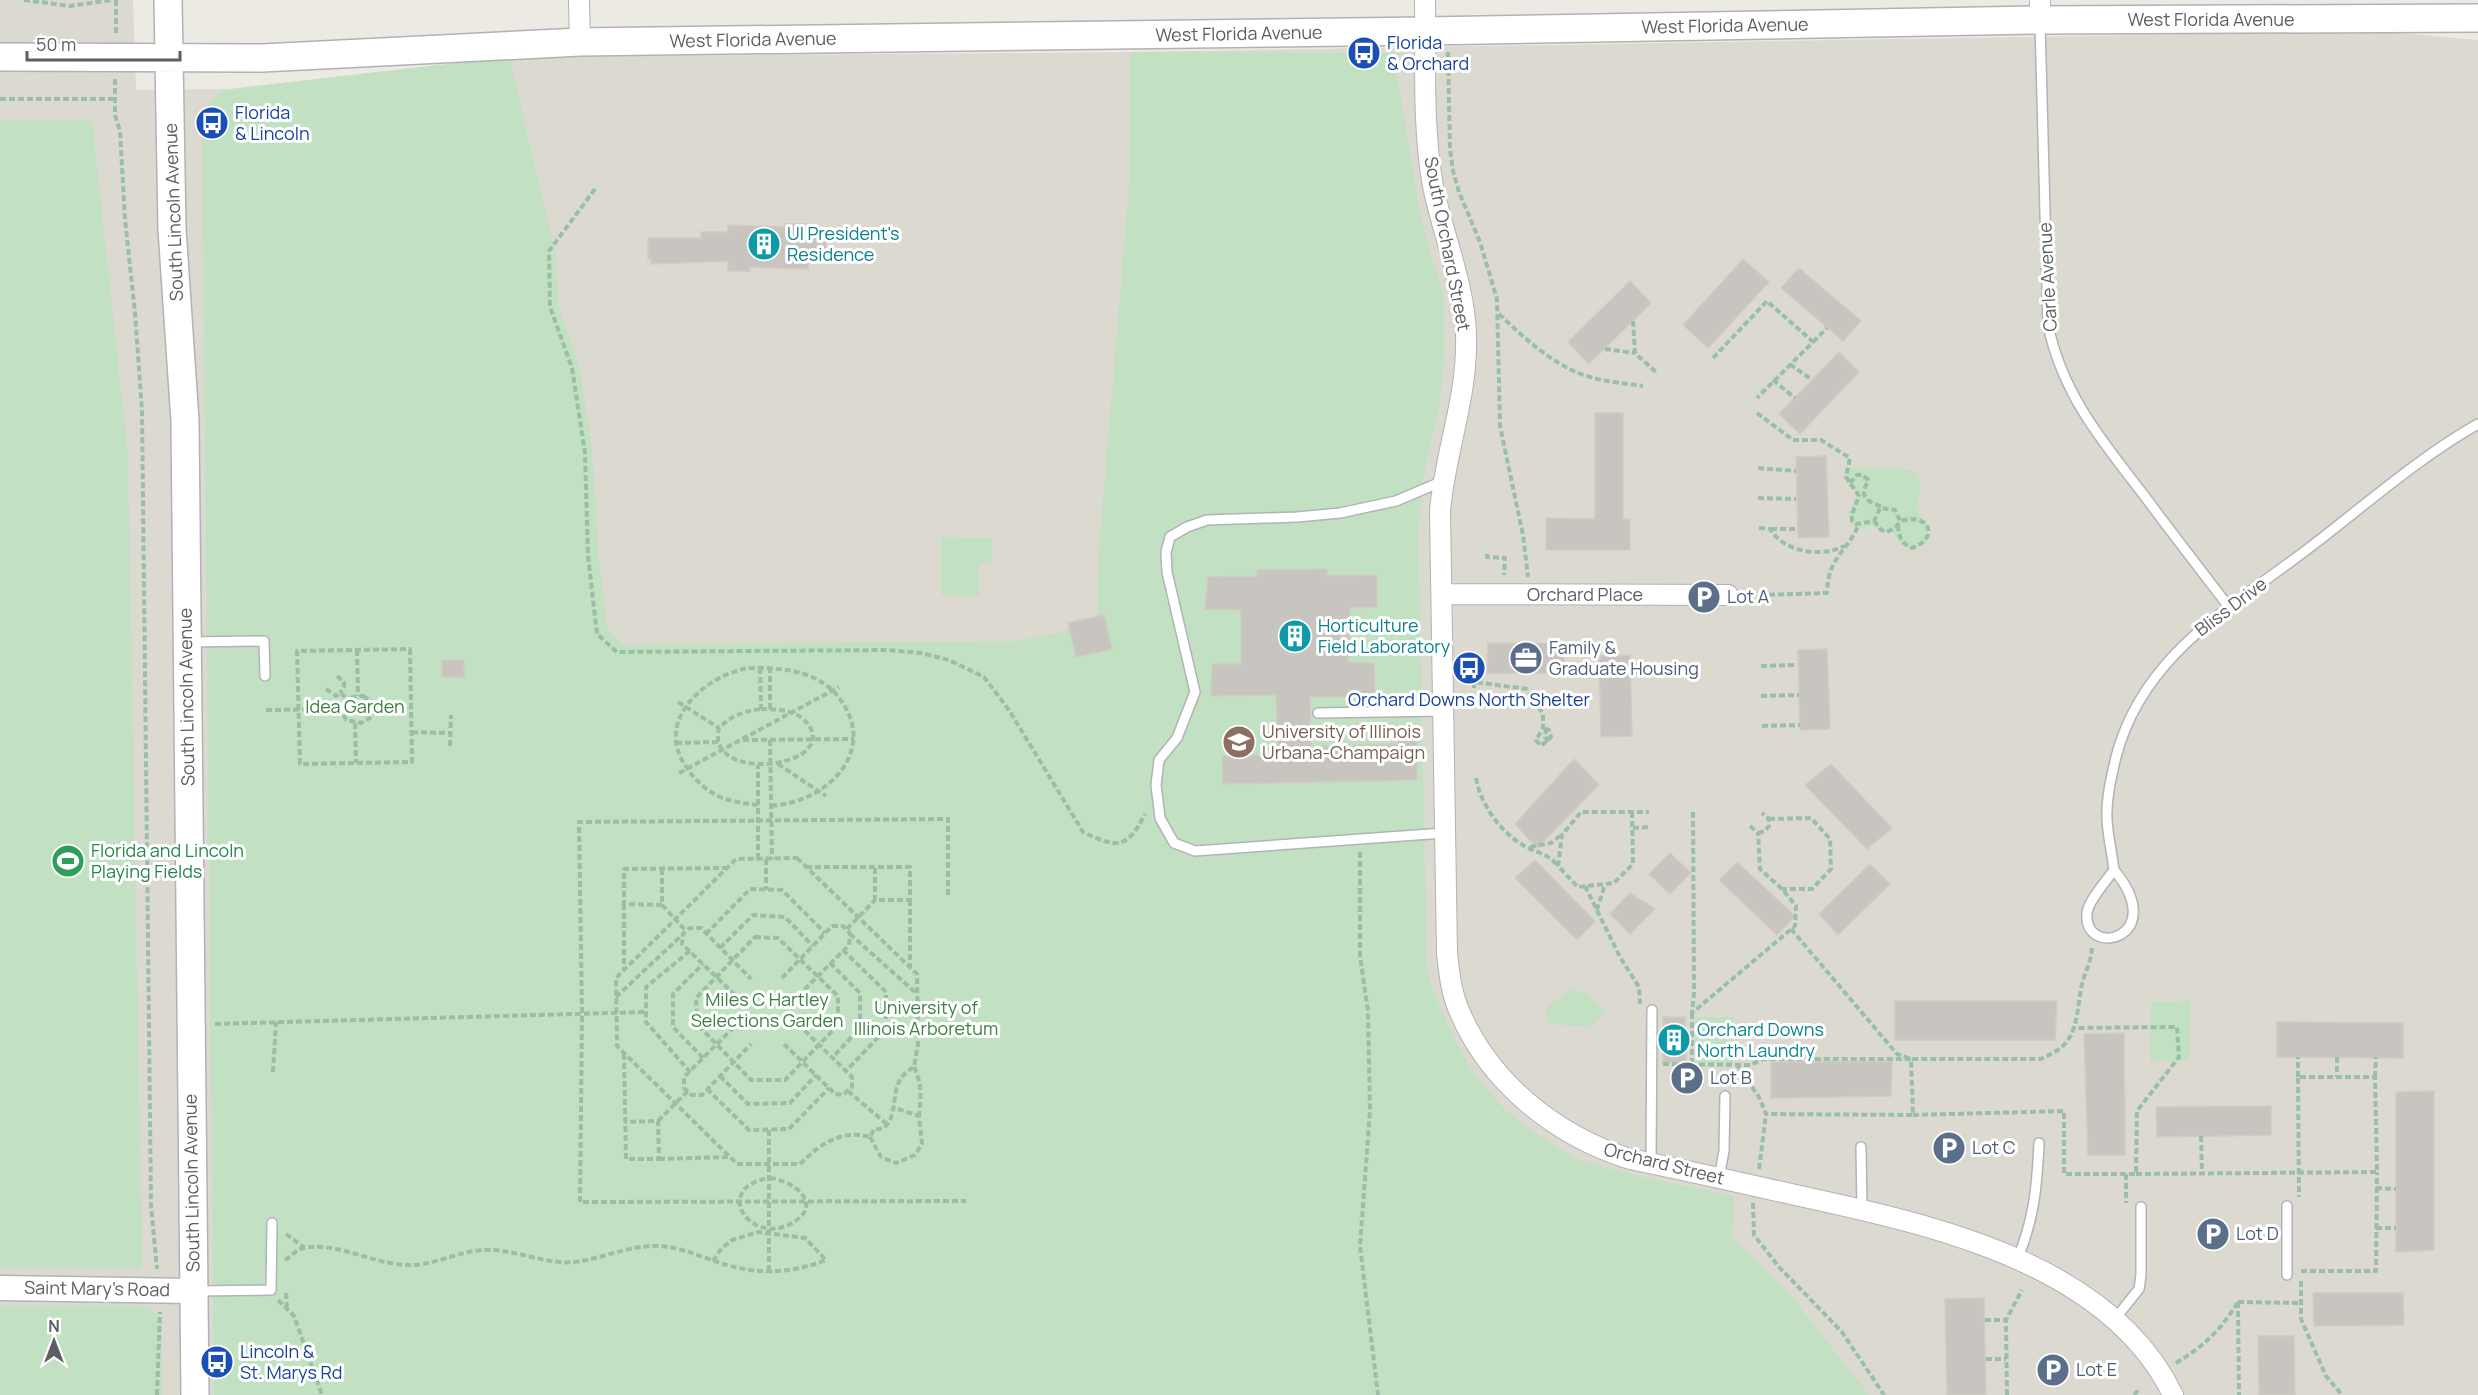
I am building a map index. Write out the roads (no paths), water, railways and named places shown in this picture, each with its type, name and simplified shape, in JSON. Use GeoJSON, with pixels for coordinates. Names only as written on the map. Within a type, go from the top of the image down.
{"type":"FeatureCollection","features":[{"type":"Feature","properties":{"kind":"main road","name":"South Lincoln Avenue"},"geometry":{"type":"LineString","coordinates":[[168,0],[172,228],[185,421],[195,1395]]}},
{"type":"Feature","properties":{"kind":"main road","name":"West Florida Avenue"},"geometry":{"type":"LineString","coordinates":[[0,57],[262,58],[580,42],[1426,31],[2040,10],[2478,18]]}},
{"type":"Feature","properties":{"kind":"street"},"geometry":{"type":"LineString","coordinates":[[579,0],[580,42]]}},
{"type":"Feature","properties":{"kind":"street","name":"South Orchard Street"},"geometry":{"type":"LineString","coordinates":[[1425,0],[1428,141],[1432,175],[1461,297],[1466,335],[1466,365],[1443,481],[1440,511],[1442,594]]}},
{"type":"Feature","properties":{"kind":"street","name":"Orchard Place"},"geometry":{"type":"LineString","coordinates":[[1442,594],[1728,595]]}},
{"type":"Feature","properties":{"kind":"street","name":"Orchard Street"},"geometry":{"type":"LineString","coordinates":[[1442,594],[1444,833],[1447,953],[1451,986],[1458,1008],[1473,1036],[1519,1096],[1573,1136],[1606,1152],[1862,1209],[1935,1230],[2017,1260],[2061,1282],[2114,1320],[2148,1354],[2172,1395]]}},
{"type":"Feature","properties":{"kind":"street","name":"Saint Mary's Road"},"geometry":{"type":"LineString","coordinates":[[0,1288],[193,1291]]}},
{"type":"Feature","properties":{"kind":"lane","name":"Carle Avenue"},"geometry":{"type":"LineString","coordinates":[[2040,10],[2048,325],[2053,348],[2073,398],[2100,438],[2229,607]]}},
{"type":"Feature","properties":{"kind":"lane","name":"Bliss Drive"},"geometry":{"type":"LineString","coordinates":[[2114,870],[2107,819],[2109,784],[2119,744],[2133,710],[2147,687],[2169,659],[2198,631],[2229,607],[2413,469],[2478,424]]}},
{"type":"Feature","properties":{"kind":"lane"},"geometry":{"type":"LineString","coordinates":[[1443,481],[1386,503],[1340,513],[1298,517],[1207,519],[1170,537],[1166,552],[1167,572],[1195,692],[1177,738],[1159,760],[1157,792],[1160,818],[1174,843],[1195,851],[1444,833]]}},
{"type":"Feature","properties":{"kind":"lane"},"geometry":{"type":"LineString","coordinates":[[187,642],[264,641],[265,676]]}},
{"type":"Feature","properties":{"kind":"lane"},"geometry":{"type":"LineString","coordinates":[[1318,713],[1443,711]]}},
{"type":"Feature","properties":{"kind":"lane"},"geometry":{"type":"LineString","coordinates":[[2114,870],[2124,882],[2132,904],[2133,915],[2130,926],[2122,935],[2112,938],[2102,937],[2088,924],[2087,913],[2090,903],[2114,870]]}},
{"type":"Feature","properties":{"kind":"lane"},"geometry":{"type":"LineString","coordinates":[[1651,1163],[1652,1010]]}},
{"type":"Feature","properties":{"kind":"lane"},"geometry":{"type":"LineString","coordinates":[[1719,1178],[1724,1151],[1725,1096]]}},
{"type":"Feature","properties":{"kind":"lane"},"geometry":{"type":"LineString","coordinates":[[2017,1260],[2037,1194],[2038,1143]]}},
{"type":"Feature","properties":{"kind":"lane"},"geometry":{"type":"LineString","coordinates":[[1861,1147],[1862,1209]]}},
{"type":"Feature","properties":{"kind":"lane"},"geometry":{"type":"LineString","coordinates":[[2287,1206],[2287,1275]]}},
{"type":"Feature","properties":{"kind":"lane"},"geometry":{"type":"LineString","coordinates":[[2114,1320],[2139,1289],[2141,1207]]}},
{"type":"Feature","properties":{"kind":"lane"},"geometry":{"type":"LineString","coordinates":[[193,1291],[270,1290],[273,1270],[272,1223]]}},
{"type":"Feature","properties":{"kind":"place","name":"Florida & Orchard"},"geometry":{"type":"Point","coordinates":[1364,53]}},
{"type":"Feature","properties":{"kind":"place","name":"Florida & Lincoln"},"geometry":{"type":"Point","coordinates":[212,123]}},
{"type":"Feature","properties":{"kind":"place","name":"UI President's Residence"},"geometry":{"type":"Point","coordinates":[764,244]}},
{"type":"Feature","properties":{"kind":"place","name":"Lot A"},"geometry":{"type":"Point","coordinates":[1704,597]}},
{"type":"Feature","properties":{"kind":"place","name":"Horticulture Field Laboratory"},"geometry":{"type":"Point","coordinates":[1295,636]}},
{"type":"Feature","properties":{"kind":"place","name":"Family & Graduate Housing"},"geometry":{"type":"Point","coordinates":[1526,658]}},
{"type":"Feature","properties":{"kind":"place","name":"Orchard Downs North Shelter"},"geometry":{"type":"Point","coordinates":[1469,668]}},
{"type":"Feature","properties":{"kind":"place","name":"University of Illinois Urbana-Champaign"},"geometry":{"type":"Point","coordinates":[1239,742]}},
{"type":"Feature","properties":{"kind":"place","name":"Florida and Lincoln Playing Fields"},"geometry":{"type":"Point","coordinates":[68,861]}},
{"type":"Feature","properties":{"kind":"place","name":"Orchard Downs North Laundry"},"geometry":{"type":"Point","coordinates":[1674,1040]}},
{"type":"Feature","properties":{"kind":"place","name":"Lot B"},"geometry":{"type":"Point","coordinates":[1687,1078]}},
{"type":"Feature","properties":{"kind":"place","name":"Lot C"},"geometry":{"type":"Point","coordinates":[1949,1148]}},
{"type":"Feature","properties":{"kind":"place","name":"Lot D"},"geometry":{"type":"Point","coordinates":[2213,1234]}},
{"type":"Feature","properties":{"kind":"place","name":"Lincoln & St. Marys Rd"},"geometry":{"type":"Point","coordinates":[217,1362]}},
{"type":"Feature","properties":{"kind":"place","name":"Lot E"},"geometry":{"type":"Point","coordinates":[2053,1370]}},
{"type":"Feature","properties":{"kind":"park label","name":"Idea Garden"},"geometry":{"type":"Point","coordinates":[355,707]}},
{"type":"Feature","properties":{"kind":"park label","name":"Miles C Hartley Selections Garden"},"geometry":{"type":"Point","coordinates":[767,1010]}},
{"type":"Feature","properties":{"kind":"park label","name":"University of Illinois Arboretum"},"geometry":{"type":"Point","coordinates":[926,1018]}}]}
